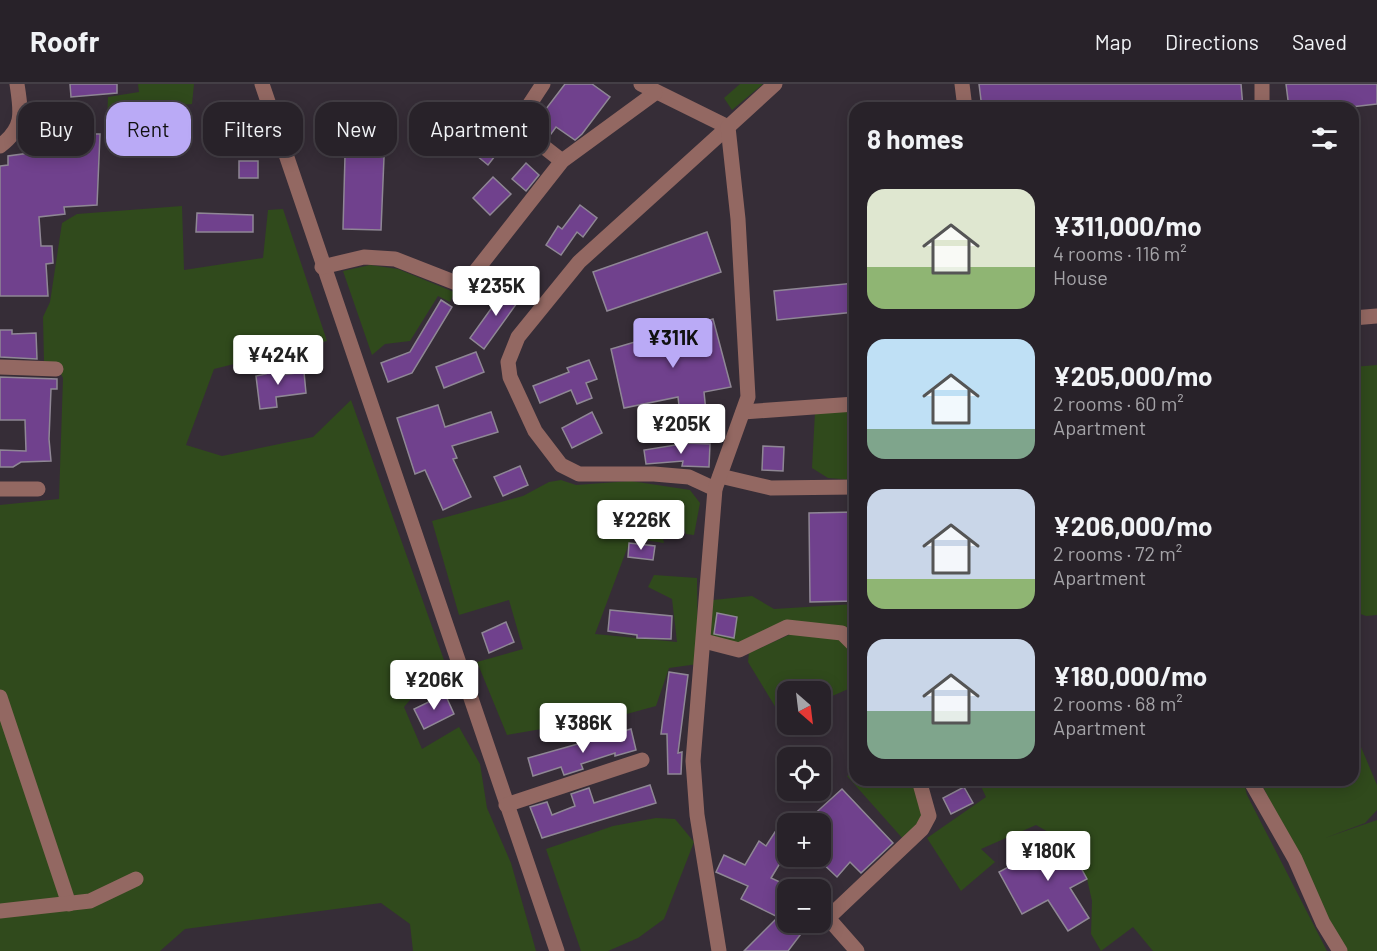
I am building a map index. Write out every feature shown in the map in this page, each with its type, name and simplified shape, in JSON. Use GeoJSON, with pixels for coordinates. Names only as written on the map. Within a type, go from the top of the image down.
{"type":"FeatureCollection","features":[{"type":"Feature","properties":{"kind":"street"},"geometry":{"type":"LineString","coordinates":[[0,146],[16,130],[21,118],[17,84]]}},
{"type":"Feature","properties":{"kind":"street"},"geometry":{"type":"LineString","coordinates":[[262,84],[322,267],[556,951]]}},
{"type":"Feature","properties":{"kind":"street"},"geometry":{"type":"LineString","coordinates":[[543,84],[516,124],[562,161]]}},
{"type":"Feature","properties":{"kind":"street"},"geometry":{"type":"LineString","coordinates":[[641,84],[655,93],[728,127]]}},
{"type":"Feature","properties":{"kind":"street"},"geometry":{"type":"LineString","coordinates":[[774,84],[579,262],[518,337],[508,362],[510,377],[534,431],[561,465],[579,474],[654,474],[771,488],[849,487]]}},
{"type":"Feature","properties":{"kind":"street"},"geometry":{"type":"LineString","coordinates":[[963,84],[964,102]]}},
{"type":"Feature","properties":{"kind":"street"},"geometry":{"type":"LineString","coordinates":[[1262,84],[1262,102]]}},
{"type":"Feature","properties":{"kind":"street"},"geometry":{"type":"LineString","coordinates":[[322,267],[364,256],[395,259],[465,286],[562,161],[655,93]]}},
{"type":"Feature","properties":{"kind":"street"},"geometry":{"type":"LineString","coordinates":[[719,951],[698,815],[693,761],[717,482],[748,397],[738,219],[728,127]]}},
{"type":"Feature","properties":{"kind":"street"},"geometry":{"type":"LineString","coordinates":[[1359,318],[1377,316]]}},
{"type":"Feature","properties":{"kind":"street"},"geometry":{"type":"LineString","coordinates":[[0,367],[56,369]]}},
{"type":"Feature","properties":{"kind":"street"},"geometry":{"type":"LineString","coordinates":[[743,412],[849,404]]}},
{"type":"Feature","properties":{"kind":"street"},"geometry":{"type":"LineString","coordinates":[[0,489],[38,489]]}},
{"type":"Feature","properties":{"kind":"street"},"geometry":{"type":"LineString","coordinates":[[704,641],[739,650],[787,627],[842,633],[849,640]]}},
{"type":"Feature","properties":{"kind":"street"},"geometry":{"type":"LineString","coordinates":[[0,697],[69,904]]}},
{"type":"Feature","properties":{"kind":"street"},"geometry":{"type":"LineString","coordinates":[[506,805],[642,760]]}},
{"type":"Feature","properties":{"kind":"street"},"geometry":{"type":"LineString","coordinates":[[857,951],[828,918],[922,829],[928,816],[920,786]]}},
{"type":"Feature","properties":{"kind":"street"},"geometry":{"type":"LineString","coordinates":[[1253,786],[1295,859],[1323,923],[1340,951]]}},
{"type":"Feature","properties":{"kind":"street"},"geometry":{"type":"LineString","coordinates":[[0,911],[90,901],[136,879]]}},
{"type":"Feature","properties":{"kind":"green space"},"geometry":{"type":"Polygon","coordinates":[[[138,84],[194,84],[192,104],[191,102],[108,102],[108,97],[139,92],[138,84]]]}},
{"type":"Feature","properties":{"kind":"green space"},"geometry":{"type":"Polygon","coordinates":[[[740,84],[763,84],[732,110],[724,98],[740,84]]]}},
{"type":"Feature","properties":{"kind":"green space"},"geometry":{"type":"Polygon","coordinates":[[[182,206],[184,270],[263,258],[268,210],[283,209],[327,341],[214,369],[186,445],[222,456],[313,437],[351,400],[444,660],[404,707],[422,749],[459,727],[480,764],[487,808],[511,863],[536,951],[413,951],[410,924],[381,903],[185,929],[160,951],[0,951],[0,505],[59,499],[63,378],[57,366],[44,362],[43,317],[50,302],[62,223],[77,214],[182,206]]]}},
{"type":"Feature","properties":{"kind":"green space"},"geometry":{"type":"Polygon","coordinates":[[[370,265],[398,269],[454,292],[450,302],[438,296],[410,341],[385,344],[372,355],[343,271],[370,265]]]}},
{"type":"Feature","properties":{"kind":"green space"},"geometry":{"type":"Polygon","coordinates":[[[1377,365],[1377,615],[1366,616],[1359,613],[1359,366],[1377,365]]]}},
{"type":"Feature","properties":{"kind":"green space"},"geometry":{"type":"Polygon","coordinates":[[[849,410],[849,480],[828,478],[812,468],[815,412],[849,410]]]}},
{"type":"Feature","properties":{"kind":"green space"},"geometry":{"type":"Polygon","coordinates":[[[561,480],[576,485],[631,481],[690,490],[700,503],[694,535],[686,534],[678,507],[661,511],[650,523],[661,531],[664,543],[631,538],[595,634],[677,642],[672,599],[648,587],[654,575],[697,578],[698,664],[669,668],[656,706],[623,715],[507,735],[477,662],[523,649],[509,600],[459,615],[432,521],[523,496],[549,482],[561,480]]]}},
{"type":"Feature","properties":{"kind":"green space"},"geometry":{"type":"Polygon","coordinates":[[[752,596],[774,609],[849,604],[849,630],[789,626],[736,647],[710,640],[713,600],[752,596]]]}},
{"type":"Feature","properties":{"kind":"green space"},"geometry":{"type":"Polygon","coordinates":[[[791,634],[843,640],[849,649],[849,689],[831,697],[831,681],[777,681],[777,710],[748,662],[749,653],[791,634]]]}},
{"type":"Feature","properties":{"kind":"green space"},"geometry":{"type":"Polygon","coordinates":[[[1359,742],[1377,785],[1377,810],[1365,823],[1325,838],[1377,820],[1377,951],[1346,951],[1292,849],[1263,786],[1359,786],[1359,742]]]}},
{"type":"Feature","properties":{"kind":"green space"},"geometry":{"type":"Polygon","coordinates":[[[856,786],[919,786],[922,829],[904,840],[856,786]]]}},
{"type":"Feature","properties":{"kind":"green space"},"geometry":{"type":"Polygon","coordinates":[[[981,786],[1245,786],[1247,795],[1327,951],[1153,951],[1133,927],[1101,951],[1091,934],[1092,901],[1087,879],[1066,842],[1036,825],[981,849],[995,862],[961,891],[927,838],[986,797],[981,786]]]}},
{"type":"Feature","properties":{"kind":"green space"},"geometry":{"type":"Polygon","coordinates":[[[656,818],[675,819],[694,842],[664,919],[638,938],[608,951],[581,951],[546,849],[613,826],[656,818]]]}},
{"type":"Feature","properties":{"kind":"building"},"geometry":{"type":"Polygon","coordinates":[[[70,84],[117,84],[117,93],[71,97],[70,84]]]}},
{"type":"Feature","properties":{"kind":"building"},"geometry":{"type":"Polygon","coordinates":[[[565,84],[592,84],[610,97],[575,140],[556,127],[551,134],[549,132],[549,105],[565,84]]]}},
{"type":"Feature","properties":{"kind":"building"},"geometry":{"type":"Polygon","coordinates":[[[979,84],[1241,84],[1242,102],[981,102],[979,84]]]}},
{"type":"Feature","properties":{"kind":"building"},"geometry":{"type":"Polygon","coordinates":[[[1286,84],[1377,84],[1377,104],[1359,106],[1359,102],[1288,102],[1286,84]]]}},
{"type":"Feature","properties":{"kind":"building"},"geometry":{"type":"Polygon","coordinates":[[[94,134],[100,134],[97,205],[64,207],[65,214],[39,217],[41,246],[52,246],[53,263],[46,264],[48,296],[0,296],[0,166],[8,165],[8,156],[94,156],[94,134]]]}},
{"type":"Feature","properties":{"kind":"building"},"geometry":{"type":"Polygon","coordinates":[[[345,156],[384,157],[381,230],[343,229],[345,156]]]}},
{"type":"Feature","properties":{"kind":"building"},"geometry":{"type":"Polygon","coordinates":[[[477,156],[495,156],[488,165],[477,156]]]}},
{"type":"Feature","properties":{"kind":"building"},"geometry":{"type":"Polygon","coordinates":[[[239,161],[258,161],[258,178],[239,178],[239,161]]]}},
{"type":"Feature","properties":{"kind":"building"},"geometry":{"type":"Polygon","coordinates":[[[526,163],[539,175],[526,191],[512,179],[526,163]]]}},
{"type":"Feature","properties":{"kind":"building"},"geometry":{"type":"Polygon","coordinates":[[[493,177],[511,194],[490,215],[473,198],[493,177]]]}},
{"type":"Feature","properties":{"kind":"building"},"geometry":{"type":"Polygon","coordinates":[[[580,205],[597,218],[583,237],[577,232],[561,255],[546,245],[558,226],[562,229],[580,205]]]}},
{"type":"Feature","properties":{"kind":"building"},"geometry":{"type":"Polygon","coordinates":[[[197,213],[253,215],[253,232],[196,232],[197,213]]]}},
{"type":"Feature","properties":{"kind":"building"},"geometry":{"type":"Polygon","coordinates":[[[707,232],[721,272],[607,311],[593,272],[707,232]]]}},
{"type":"Feature","properties":{"kind":"building"},"geometry":{"type":"Polygon","coordinates":[[[849,284],[849,313],[777,320],[774,291],[849,284]]]}},
{"type":"Feature","properties":{"kind":"building"},"geometry":{"type":"Polygon","coordinates":[[[508,285],[522,296],[484,349],[470,338],[508,285]]]}},
{"type":"Feature","properties":{"kind":"building"},"geometry":{"type":"Polygon","coordinates":[[[441,300],[452,307],[412,373],[388,382],[381,363],[410,352],[441,300]]]}},
{"type":"Feature","properties":{"kind":"building"},"geometry":{"type":"Polygon","coordinates":[[[713,319],[731,387],[704,392],[707,421],[681,423],[678,397],[624,408],[611,349],[713,319]]]}},
{"type":"Feature","properties":{"kind":"building"},"geometry":{"type":"Polygon","coordinates":[[[0,330],[12,330],[12,334],[36,333],[37,359],[0,357],[0,330]]]}},
{"type":"Feature","properties":{"kind":"building"},"geometry":{"type":"Polygon","coordinates":[[[476,352],[484,372],[444,388],[436,367],[476,352]]]}},
{"type":"Feature","properties":{"kind":"building"},"geometry":{"type":"Polygon","coordinates":[[[589,360],[597,379],[586,383],[592,398],[577,404],[571,390],[540,403],[533,386],[569,372],[567,368],[589,360]]]}},
{"type":"Feature","properties":{"kind":"building"},"geometry":{"type":"Polygon","coordinates":[[[280,364],[282,375],[304,372],[306,393],[276,397],[277,407],[260,409],[256,376],[266,374],[265,366],[280,364]]]}},
{"type":"Feature","properties":{"kind":"building"},"geometry":{"type":"Polygon","coordinates":[[[0,377],[57,379],[57,389],[51,389],[49,439],[51,461],[21,462],[13,467],[0,467],[0,450],[26,451],[25,420],[0,420],[0,377]]]}},
{"type":"Feature","properties":{"kind":"building"},"geometry":{"type":"Polygon","coordinates":[[[438,405],[445,427],[491,412],[498,432],[452,446],[457,458],[453,459],[471,497],[443,510],[425,470],[415,474],[397,418],[438,405]]]}},
{"type":"Feature","properties":{"kind":"building"},"geometry":{"type":"Polygon","coordinates":[[[592,412],[602,433],[572,448],[562,428],[592,412]]]}},
{"type":"Feature","properties":{"kind":"building"},"geometry":{"type":"Polygon","coordinates":[[[688,443],[710,444],[709,467],[682,466],[683,461],[646,464],[644,450],[688,443]]]}},
{"type":"Feature","properties":{"kind":"building"},"geometry":{"type":"Polygon","coordinates":[[[763,446],[784,447],[783,471],[762,470],[763,446]]]}},
{"type":"Feature","properties":{"kind":"building"},"geometry":{"type":"Polygon","coordinates":[[[520,466],[528,485],[503,496],[494,477],[520,466]]]}},
{"type":"Feature","properties":{"kind":"building"},"geometry":{"type":"Polygon","coordinates":[[[849,512],[849,601],[810,602],[809,513],[849,512]]]}},
{"type":"Feature","properties":{"kind":"building"},"geometry":{"type":"Polygon","coordinates":[[[629,543],[655,546],[653,560],[628,557],[629,543]]]}},
{"type":"Feature","properties":{"kind":"building"},"geometry":{"type":"Polygon","coordinates":[[[610,610],[672,616],[671,639],[637,638],[637,635],[608,631],[610,610]]]}},
{"type":"Feature","properties":{"kind":"building"},"geometry":{"type":"Polygon","coordinates":[[[717,613],[737,617],[734,638],[714,634],[717,613]]]}},
{"type":"Feature","properties":{"kind":"building"},"geometry":{"type":"Polygon","coordinates":[[[506,622],[514,642],[489,653],[482,633],[506,622]]]}},
{"type":"Feature","properties":{"kind":"building"},"geometry":{"type":"Polygon","coordinates":[[[669,672],[688,675],[678,753],[682,752],[681,774],[668,774],[667,734],[661,734],[669,672]]]}},
{"type":"Feature","properties":{"kind":"building"},"geometry":{"type":"Polygon","coordinates":[[[445,675],[451,689],[437,695],[431,681],[445,675]]]}},
{"type":"Feature","properties":{"kind":"building"},"geometry":{"type":"Polygon","coordinates":[[[445,694],[454,714],[424,729],[414,709],[445,694]]]}},
{"type":"Feature","properties":{"kind":"building"},"geometry":{"type":"Polygon","coordinates":[[[631,729],[636,750],[615,756],[615,753],[581,764],[583,769],[564,775],[561,767],[533,776],[528,758],[631,729]]]}},
{"type":"Feature","properties":{"kind":"building"},"geometry":{"type":"Polygon","coordinates":[[[650,785],[656,803],[542,838],[530,807],[547,802],[552,815],[575,806],[571,794],[589,788],[594,803],[650,785]]]}},
{"type":"Feature","properties":{"kind":"building"},"geometry":{"type":"Polygon","coordinates":[[[964,787],[973,803],[951,814],[943,798],[964,787]]]}},
{"type":"Feature","properties":{"kind":"building"},"geometry":{"type":"Polygon","coordinates":[[[842,789],[893,843],[861,873],[850,862],[837,877],[826,867],[831,867],[831,813],[816,813],[842,789]]]}},
{"type":"Feature","properties":{"kind":"building"},"geometry":{"type":"Polygon","coordinates":[[[775,832],[777,833],[778,867],[771,878],[777,881],[777,917],[741,899],[748,886],[716,872],[724,855],[745,865],[759,841],[766,846],[775,832]]]}},
{"type":"Feature","properties":{"kind":"building"},"geometry":{"type":"Polygon","coordinates":[[[1064,837],[1087,879],[1070,888],[1089,918],[1068,931],[1048,900],[1022,914],[999,872],[1064,837]]]}},
{"type":"Feature","properties":{"kind":"building"},"geometry":{"type":"Polygon","coordinates":[[[777,918],[777,933],[802,933],[788,951],[744,951],[777,918]]]}}]}
